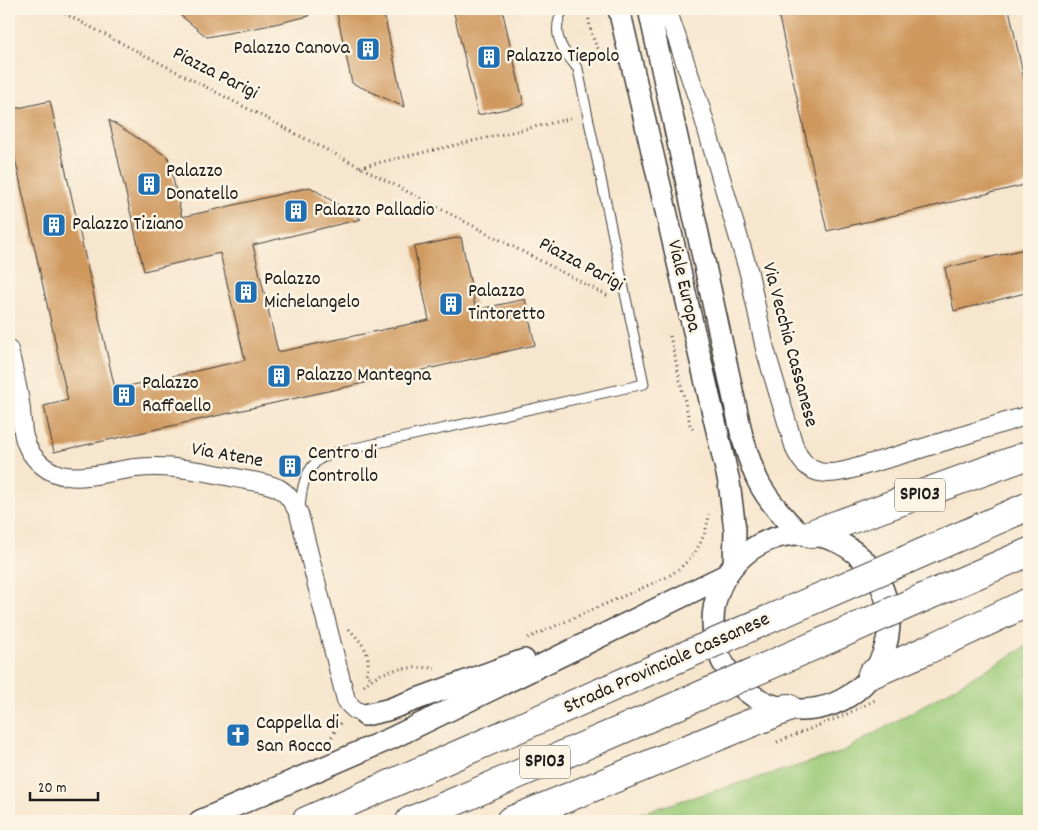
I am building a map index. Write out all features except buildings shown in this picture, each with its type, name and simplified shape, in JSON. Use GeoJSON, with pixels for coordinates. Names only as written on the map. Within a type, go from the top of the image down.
{"type":"FeatureCollection","features":[{"type":"Feature","properties":{"kind":"main road","name":"SP103"},"geometry":{"type":"LineString","coordinates":[[806,534],[1029,455]]}},
{"type":"Feature","properties":{"kind":"main road","name":"Strada Provinciale Cassanese"},"geometry":{"type":"LineString","coordinates":[[306,821],[1029,506]]}},
{"type":"Feature","properties":{"kind":"main road","name":"Strada Provinciale Cassanese"},"geometry":{"type":"LineString","coordinates":[[410,821],[1029,552]]}},
{"type":"Feature","properties":{"kind":"main road"},"geometry":{"type":"LineString","coordinates":[[875,687],[927,650],[1029,602]]}},
{"type":"Feature","properties":{"kind":"main road"},"geometry":{"type":"LineString","coordinates":[[510,821],[788,708]]}},
{"type":"Feature","properties":{"kind":"street","name":"Viale Europa"},"geometry":{"type":"LineString","coordinates":[[619,9],[729,482],[735,530],[730,570]]}},
{"type":"Feature","properties":{"kind":"street","name":"Viale Europa"},"geometry":{"type":"LineString","coordinates":[[649,9],[742,436],[752,468],[759,482],[777,509],[806,534]]}},
{"type":"Feature","properties":{"kind":"street","name":"Via Vecchia Cassanese"},"geometry":{"type":"LineString","coordinates":[[667,9],[700,106],[749,273],[765,349],[799,458],[811,469],[820,472],[840,472],[1029,415]]}},
{"type":"Feature","properties":{"kind":"street","name":"Via Atene"},"geometry":{"type":"LineString","coordinates":[[9,350],[20,403],[22,430],[26,443],[38,461],[47,468],[66,476],[83,478],[136,468],[156,467],[183,470],[256,482],[278,488],[290,498],[299,514],[344,693],[358,711]]}},
{"type":"Feature","properties":{"kind":"street"},"geometry":{"type":"LineString","coordinates":[[806,534],[830,538],[854,551],[873,571],[883,587],[888,604],[889,632],[875,687],[863,685],[841,700],[828,705],[802,710],[764,702],[744,688],[731,674],[721,658],[714,635],[713,622],[716,598],[730,570],[746,553],[777,537],[806,534]]}},
{"type":"Feature","properties":{"kind":"street"},"geometry":{"type":"LineString","coordinates":[[200,821],[392,738],[630,622],[730,570]]}},
{"type":"Feature","properties":{"kind":"street"},"geometry":{"type":"LineString","coordinates":[[358,711],[387,710],[630,622]]}},
{"type":"Feature","properties":{"kind":"lane"},"geometry":{"type":"LineString","coordinates":[[299,514],[301,491],[306,476],[317,461],[338,452],[644,384],[578,69],[564,51],[556,29],[563,9]]}},
{"type":"Feature","properties":{"kind":"path","name":"Piazza Parigi"},"geometry":{"type":"LineString","coordinates":[[56,9],[628,306]]}},
{"type":"Feature","properties":{"kind":"path"},"geometry":{"type":"LineString","coordinates":[[588,9],[589,23],[596,43],[602,53],[607,56],[609,62]]}},
{"type":"Feature","properties":{"kind":"path"},"geometry":{"type":"LineString","coordinates":[[360,166],[588,114]]}},
{"type":"Feature","properties":{"kind":"path"},"geometry":{"type":"LineString","coordinates":[[668,328],[690,424],[695,434]]}},
{"type":"Feature","properties":{"kind":"path"},"geometry":{"type":"LineString","coordinates":[[521,641],[676,572],[702,542],[710,508]]}},
{"type":"Feature","properties":{"kind":"path"},"geometry":{"type":"LineString","coordinates":[[305,775],[358,711],[364,685],[382,674],[403,669],[419,667],[436,668]]}},
{"type":"Feature","properties":{"kind":"path"},"geometry":{"type":"LineString","coordinates":[[773,744],[845,715],[875,687]]}},
{"type":"Feature","properties":{"kind":"green space"},"geometry":{"type":"Polygon","coordinates":[[[1029,645],[1029,821],[614,821],[840,753],[1029,645]]]}},
{"type":"Feature","properties":{"kind":"place","name":"Palazzo Canova"},"geometry":{"type":"Point","coordinates":[368,49]}},
{"type":"Feature","properties":{"kind":"place","name":"Palazzo Tiepolo"},"geometry":{"type":"Point","coordinates":[489,57]}},
{"type":"Feature","properties":{"kind":"place","name":"Palazzo Donatello"},"geometry":{"type":"Point","coordinates":[149,184]}},
{"type":"Feature","properties":{"kind":"place","name":"Palazzo Palladio"},"geometry":{"type":"Point","coordinates":[296,211]}},
{"type":"Feature","properties":{"kind":"place","name":"Palazzo Tiziano"},"geometry":{"type":"Point","coordinates":[54,225]}},
{"type":"Feature","properties":{"kind":"place","name":"Palazzo Michelangelo"},"geometry":{"type":"Point","coordinates":[246,292]}},
{"type":"Feature","properties":{"kind":"place","name":"Palazzo Tintoretto"},"geometry":{"type":"Point","coordinates":[451,304]}},
{"type":"Feature","properties":{"kind":"place","name":"Palazzo Mantegna"},"geometry":{"type":"Point","coordinates":[279,376]}},
{"type":"Feature","properties":{"kind":"place","name":"Palazzo Raffaello"},"geometry":{"type":"Point","coordinates":[124,395]}},
{"type":"Feature","properties":{"kind":"place","name":"Centro di Controllo"},"geometry":{"type":"Point","coordinates":[290,466]}},
{"type":"Feature","properties":{"kind":"place","name":"Cappella di San Rocco"},"geometry":{"type":"Point","coordinates":[238,735]}}]}
